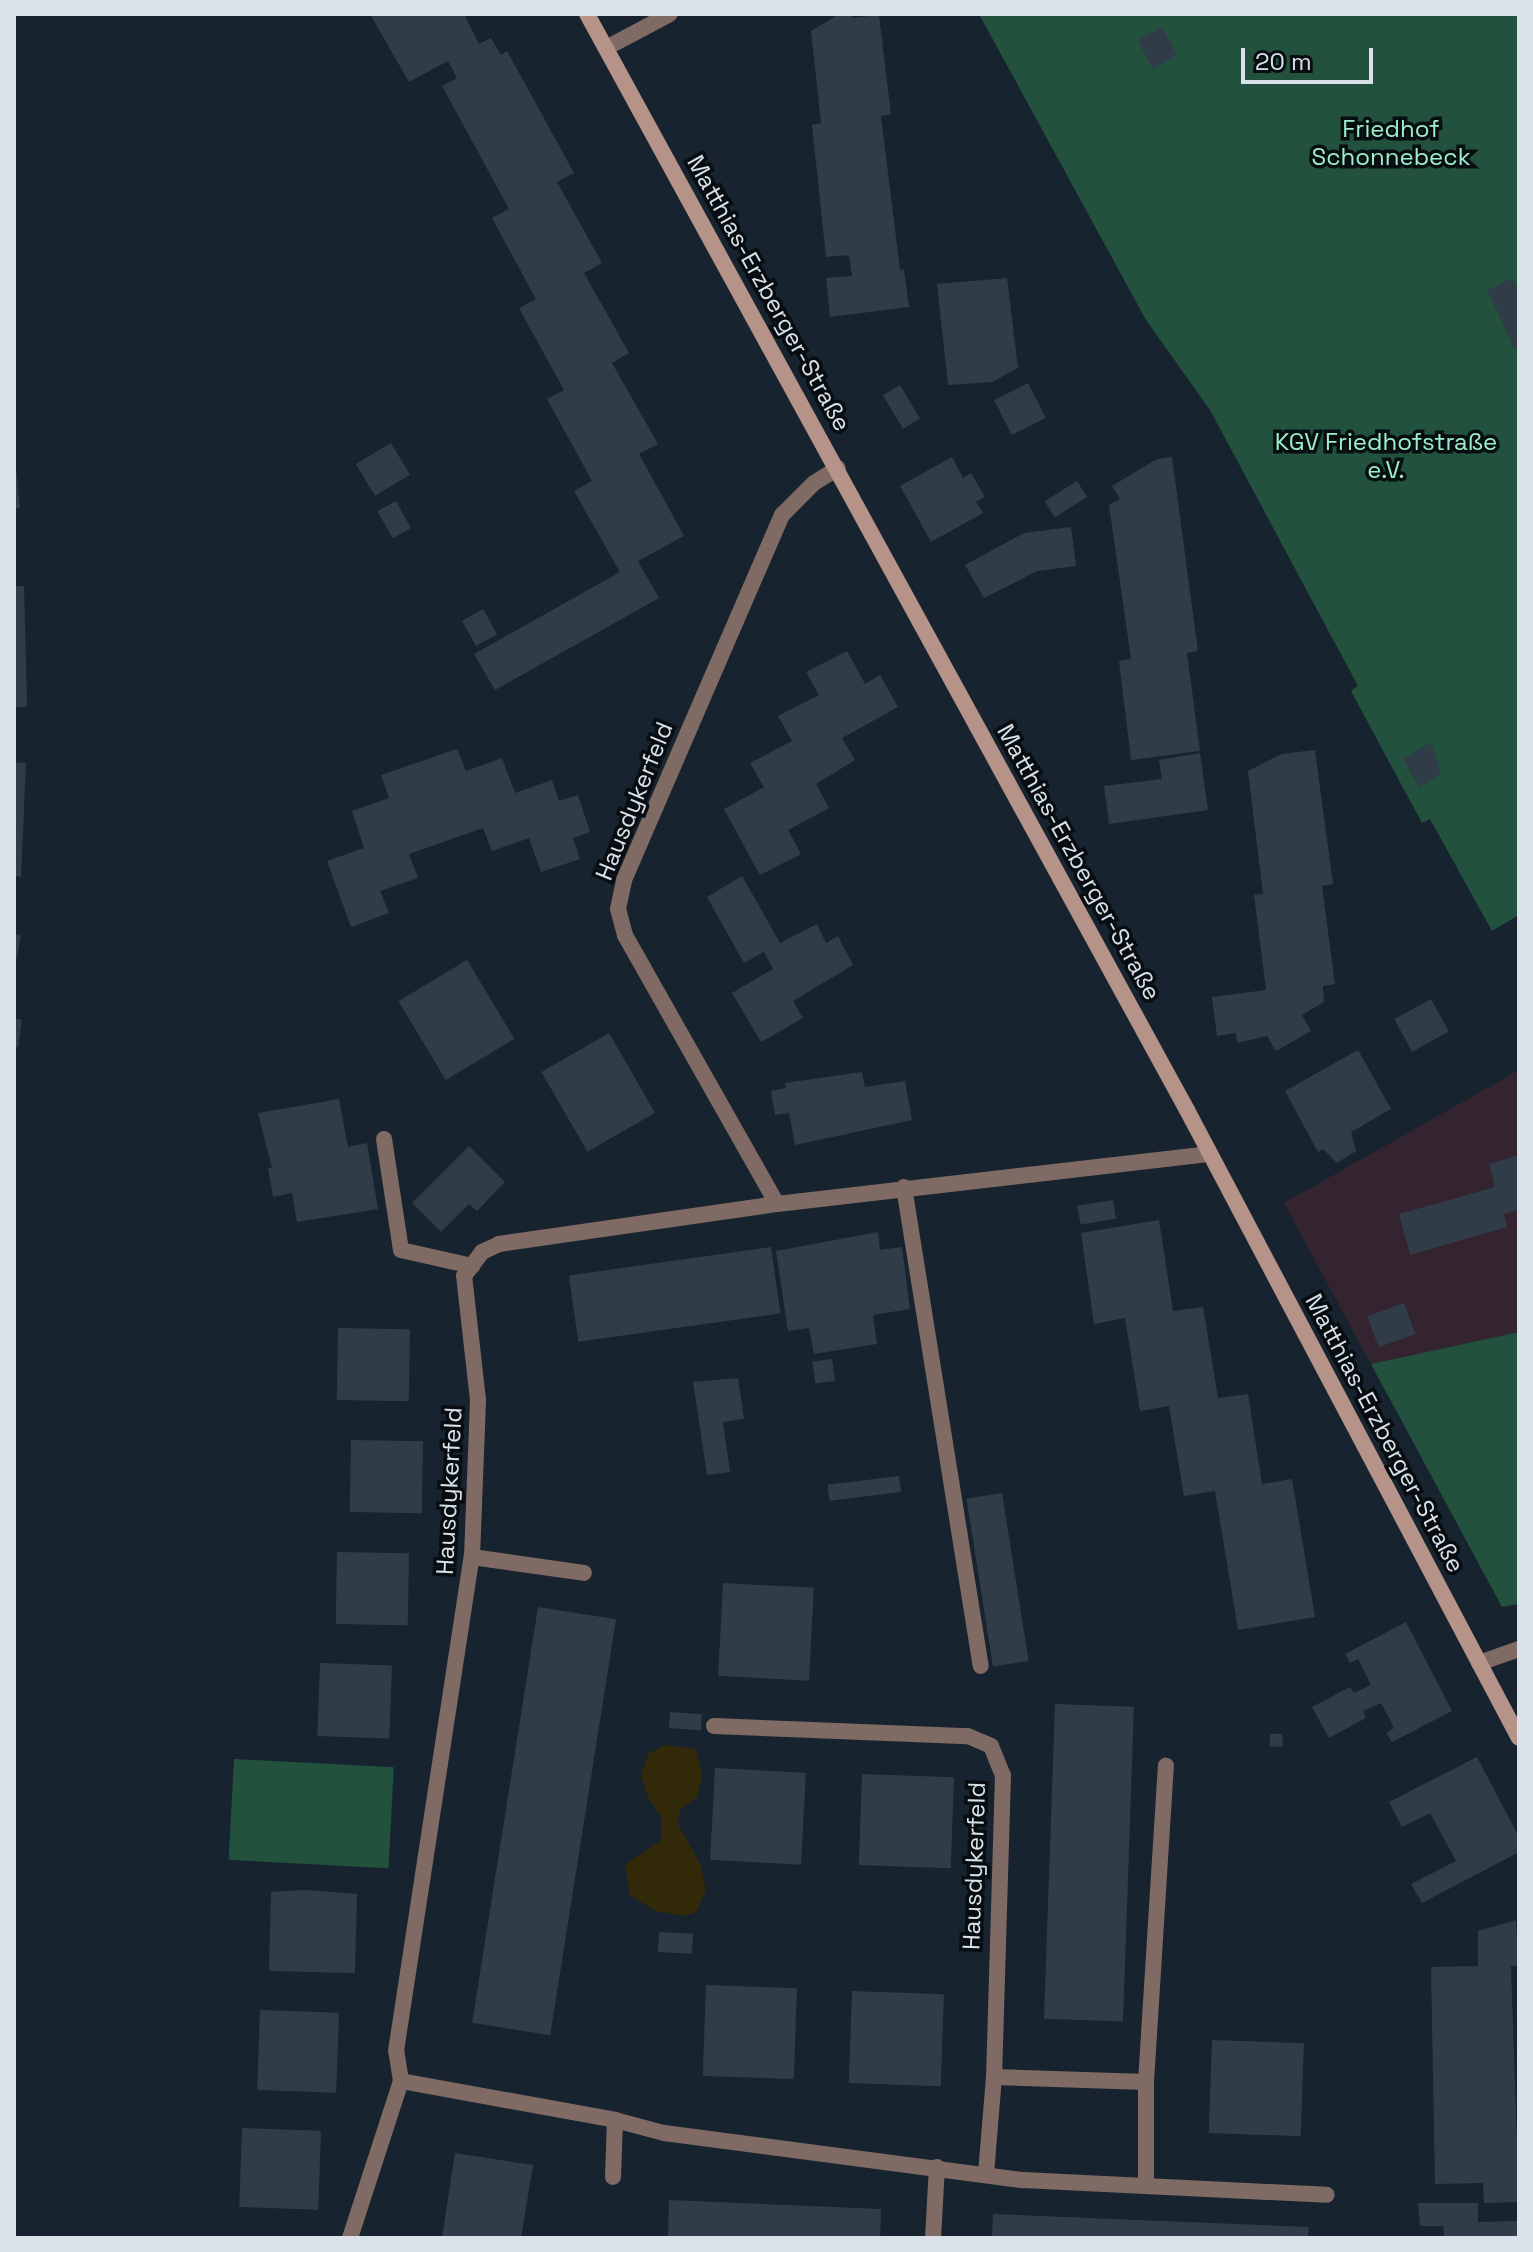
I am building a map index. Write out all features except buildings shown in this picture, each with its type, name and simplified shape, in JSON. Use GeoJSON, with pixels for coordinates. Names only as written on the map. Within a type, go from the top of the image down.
{"type":"FeatureCollection","features":[{"type":"Feature","properties":{"kind":"street","name":"Matthias-Erzberger-Straße"},"geometry":{"type":"LineString","coordinates":[[587,14],[838,468],[1519,1738]]}},
{"type":"Feature","properties":{"kind":"street"},"geometry":{"type":"LineString","coordinates":[[606,48],[670,14]]}},
{"type":"Feature","properties":{"kind":"street","name":"Hausdykerfeld"},"geometry":{"type":"LineString","coordinates":[[777,1204],[625,935],[618,909],[624,880],[782,515],[814,483],[838,468]]}},
{"type":"Feature","properties":{"kind":"street"},"geometry":{"type":"LineString","coordinates":[[384,1139],[401,1250],[472,1266],[482,1252],[499,1244],[904,1187],[1208,1154]]}},
{"type":"Feature","properties":{"kind":"street"},"geometry":{"type":"LineString","coordinates":[[904,1187],[981,1666]]}},
{"type":"Feature","properties":{"kind":"street","name":"Hausdykerfeld"},"geometry":{"type":"LineString","coordinates":[[350,2238],[401,2081],[396,2051],[472,1557],[478,1400],[464,1276],[472,1266]]}},
{"type":"Feature","properties":{"kind":"street"},"geometry":{"type":"LineString","coordinates":[[472,1557],[584,1573]]}},
{"type":"Feature","properties":{"kind":"street"},"geometry":{"type":"LineString","coordinates":[[1479,1663],[1519,1649]]}},
{"type":"Feature","properties":{"kind":"street","name":"Hausdykerfeld"},"geometry":{"type":"LineString","coordinates":[[714,1726],[968,1736],[991,1746],[1003,1775],[994,2077],[986,2174]]}},
{"type":"Feature","properties":{"kind":"street"},"geometry":{"type":"LineString","coordinates":[[1146,2185],[1146,2082],[1166,1766]]}},
{"type":"Feature","properties":{"kind":"street"},"geometry":{"type":"LineString","coordinates":[[994,2077],[1146,2082]]}},
{"type":"Feature","properties":{"kind":"street"},"geometry":{"type":"LineString","coordinates":[[401,2081],[615,2120],[689,2137],[986,2174],[1327,2195]]}},
{"type":"Feature","properties":{"kind":"street"},"geometry":{"type":"LineString","coordinates":[[613,2177],[615,2120]]}},
{"type":"Feature","properties":{"kind":"street"},"geometry":{"type":"LineString","coordinates":[[933,2238],[937,2167]]}},
{"type":"Feature","properties":{"kind":"shaded area"},"geometry":{"type":"Polygon","coordinates":[[[1519,1070],[1519,1332],[1371,1364],[1284,1203],[1519,1070]]]}},
{"type":"Feature","properties":{"kind":"green space","name":"KGV Friedhofstraße e.V."},"geometry":{"type":"Polygon","coordinates":[[[979,14],[1519,14],[1519,915],[1492,931],[1430,819],[1422,823],[1351,691],[1358,686],[1210,410],[1146,320],[979,14]]]}},
{"type":"Feature","properties":{"kind":"green space"},"geometry":{"type":"Polygon","coordinates":[[[1519,1332],[1519,1604],[1502,1607],[1371,1364],[1519,1332]]]}},
{"type":"Feature","properties":{"kind":"green space"},"geometry":{"type":"Polygon","coordinates":[[[234,1759],[394,1767],[388,1868],[229,1860],[234,1759]]]}},
{"type":"Feature","properties":{"kind":"sand"},"geometry":{"type":"Polygon","coordinates":[[[665,1745],[696,1749],[702,1775],[697,1797],[680,1810],[678,1824],[700,1864],[706,1890],[696,1912],[686,1916],[656,1911],[630,1895],[625,1865],[661,1840],[661,1816],[648,1798],[641,1775],[649,1753],[665,1745]]]}},
{"type":"Feature","properties":{"kind":"park label","name":"Friedhof Schonnebeck"},"geometry":{"type":"Point","coordinates":[1391,143]}}]}
